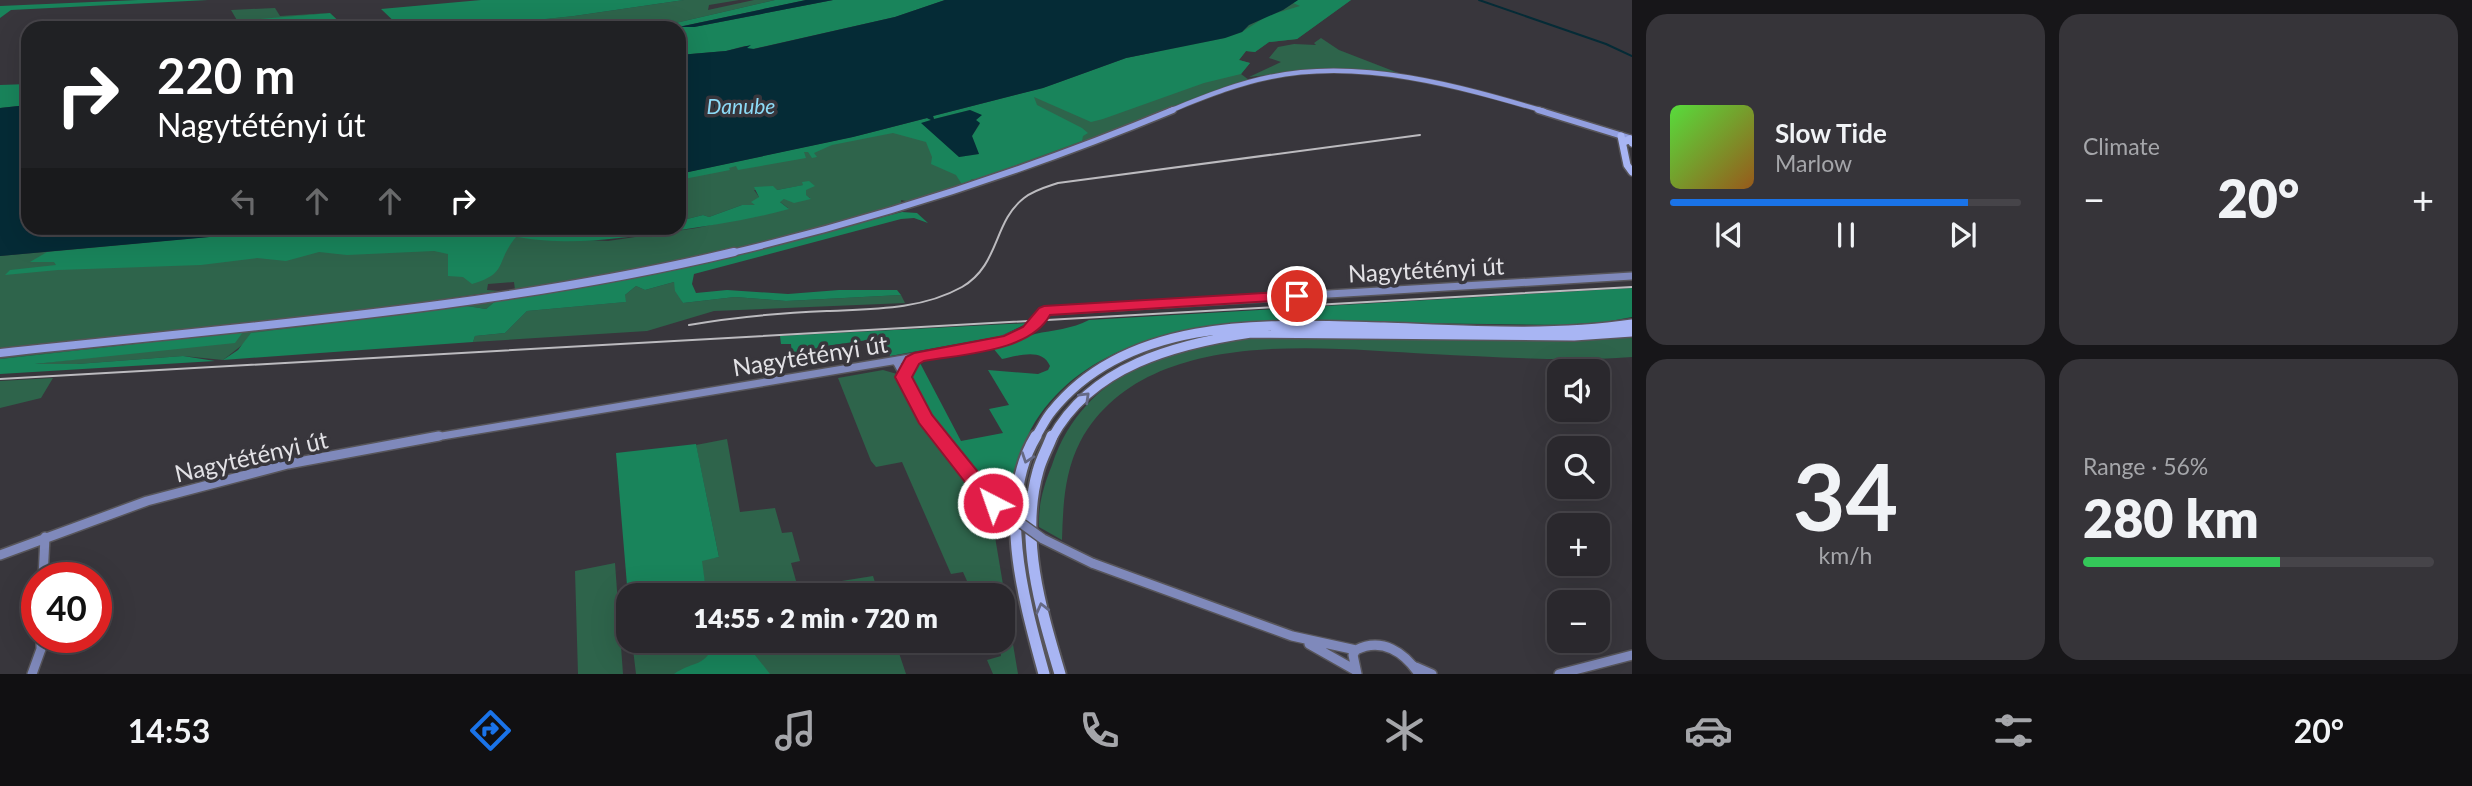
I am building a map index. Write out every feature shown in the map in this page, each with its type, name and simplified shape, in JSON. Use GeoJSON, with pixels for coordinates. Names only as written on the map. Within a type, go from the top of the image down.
{"type":"FeatureCollection","features":[{"type":"Feature","properties":{"kind":"highway"},"geometry":{"type":"LineString","coordinates":[[1628,140],[1627,165],[1632,172]]}},
{"type":"Feature","properties":{"kind":"highway"},"geometry":{"type":"LineString","coordinates":[[1044,674],[1018,568],[1015,524],[1020,484],[1032,442],[1053,410],[1072,389],[1107,365],[1165,340],[1238,327],[1300,325],[1558,330],[1632,324]]}},
{"type":"Feature","properties":{"kind":"highway"},"geometry":{"type":"LineString","coordinates":[[1060,674],[1034,569],[1031,521],[1035,486],[1044,454],[1060,424],[1085,396],[1119,370],[1143,357],[1181,344],[1251,333],[1574,337],[1632,332]]}},
{"type":"Feature","properties":{"kind":"main road"},"geometry":{"type":"LineString","coordinates":[[0,353],[488,297],[610,278],[716,257],[821,232],[938,198],[1239,86],[1293,74],[1345,72],[1420,80],[1492,96],[1628,140]]}},
{"type":"Feature","properties":{"kind":"main road","name":"Nagytétényi út"},"geometry":{"type":"LineString","coordinates":[[0,555],[147,501],[288,464],[455,433],[1008,341],[1039,321],[1044,311],[1632,276]]}},
{"type":"Feature","properties":{"kind":"main road"},"geometry":{"type":"LineString","coordinates":[[904,377],[908,365],[920,357]]}},
{"type":"Feature","properties":{"kind":"main road"},"geometry":{"type":"LineString","coordinates":[[895,361],[934,432],[993,503],[1043,539],[1092,563],[1292,636],[1356,650]]}},
{"type":"Feature","properties":{"kind":"main road"},"geometry":{"type":"LineString","coordinates":[[871,365],[892,368],[904,377]]}},
{"type":"Feature","properties":{"kind":"main road"},"geometry":{"type":"LineString","coordinates":[[44,562],[45,537]]}},
{"type":"Feature","properties":{"kind":"main road"},"geometry":{"type":"LineString","coordinates":[[1292,636],[1356,672]]}},
{"type":"Feature","properties":{"kind":"main road"},"geometry":{"type":"LineString","coordinates":[[1356,672],[1353,663],[1356,650],[1362,645],[1379,644],[1397,651],[1417,671],[1432,674]]}},
{"type":"Feature","properties":{"kind":"main road"},"geometry":{"type":"LineString","coordinates":[[32,674],[40,653]]}},
{"type":"Feature","properties":{"kind":"main road"},"geometry":{"type":"LineString","coordinates":[[1559,674],[1632,655]]}},
{"type":"Feature","properties":{"kind":"green space"},"geometry":{"type":"Polygon","coordinates":[[[208,0],[11,10],[0,18],[0,6],[208,0]]]}},
{"type":"Feature","properties":{"kind":"green space"},"geometry":{"type":"Polygon","coordinates":[[[481,0],[684,0],[526,21],[394,21],[381,9],[481,0]]]}},
{"type":"Feature","properties":{"kind":"green space"},"geometry":{"type":"Polygon","coordinates":[[[684,0],[739,0],[709,5],[708,10],[754,0],[775,0],[684,21],[526,21],[684,0]]]}},
{"type":"Feature","properties":{"kind":"green space"},"geometry":{"type":"Polygon","coordinates":[[[775,0],[806,0],[686,25],[684,21],[775,0]]]}},
{"type":"Feature","properties":{"kind":"green space"},"geometry":{"type":"Polygon","coordinates":[[[833,0],[945,0],[895,17],[753,49],[746,49],[748,46],[745,46],[726,51],[686,54],[686,26],[694,27],[833,0]]]}},
{"type":"Feature","properties":{"kind":"green space"},"geometry":{"type":"Polygon","coordinates":[[[1298,0],[1351,0],[1297,39],[1269,42],[1255,52],[1246,51],[1239,60],[1250,63],[1241,74],[1249,80],[1022,166],[915,203],[901,200],[902,206],[707,257],[515,290],[514,282],[488,284],[487,290],[500,291],[389,307],[0,350],[0,256],[232,235],[516,235],[608,241],[649,235],[686,235],[686,230],[788,208],[779,201],[784,199],[810,198],[805,195],[804,185],[777,190],[754,190],[759,197],[756,205],[742,205],[709,217],[703,215],[686,219],[686,173],[895,128],[1043,88],[1267,16],[1298,0]]]}},
{"type":"Feature","properties":{"kind":"green space"},"geometry":{"type":"Polygon","coordinates":[[[1298,0],[1351,0],[1297,39],[1269,42],[1255,52],[1246,51],[1239,60],[1250,63],[1241,74],[1204,83],[1103,119],[1091,122],[1034,97],[1037,105],[1088,133],[1083,136],[1082,141],[972,179],[963,186],[956,175],[931,164],[932,157],[926,142],[893,133],[832,145],[814,153],[817,157],[812,158],[808,152],[804,152],[806,158],[738,170],[736,166],[729,168],[730,170],[686,179],[686,173],[853,137],[927,118],[931,120],[922,123],[959,157],[979,154],[972,136],[980,124],[976,120],[981,115],[970,110],[934,119],[933,116],[1043,88],[1126,58],[1225,38],[1242,32],[1267,16],[1300,6],[1293,3],[1298,0]]]}},
{"type":"Feature","properties":{"kind":"green space"},"geometry":{"type":"Polygon","coordinates":[[[275,8],[280,16],[330,13],[237,21],[231,10],[275,8]]]}},
{"type":"Feature","properties":{"kind":"green space"},"geometry":{"type":"Polygon","coordinates":[[[330,13],[339,21],[237,21],[330,13]]]}},
{"type":"Feature","properties":{"kind":"green space"},"geometry":{"type":"Polygon","coordinates":[[[1321,38],[1339,50],[1401,74],[1311,70],[1249,77],[1281,62],[1269,58],[1278,47],[1294,44],[1316,45],[1314,43],[1321,38]]]}},
{"type":"Feature","properties":{"kind":"green space"},"geometry":{"type":"Polygon","coordinates":[[[21,84],[21,106],[0,108],[0,85],[21,84]]]}},
{"type":"Feature","properties":{"kind":"green space"},"geometry":{"type":"Polygon","coordinates":[[[809,181],[815,186],[806,190],[806,195],[811,199],[794,203],[784,199],[780,202],[789,209],[744,220],[686,229],[686,219],[703,215],[709,217],[742,205],[755,205],[751,202],[759,197],[754,187],[773,186],[777,190],[803,185],[802,182],[809,181]]]}},
{"type":"Feature","properties":{"kind":"green space"},"geometry":{"type":"Polygon","coordinates":[[[902,212],[917,213],[928,223],[914,218],[901,219],[694,274],[692,284],[696,293],[727,290],[788,294],[839,290],[897,290],[901,295],[786,301],[735,297],[683,303],[675,291],[674,282],[645,290],[636,286],[625,295],[626,302],[527,311],[505,333],[475,336],[473,342],[223,360],[238,350],[251,333],[467,306],[486,309],[499,298],[538,295],[745,253],[902,212]]]}},
{"type":"Feature","properties":{"kind":"green space"},"geometry":{"type":"Polygon","coordinates":[[[233,235],[644,235],[592,241],[516,237],[496,271],[484,280],[472,284],[463,277],[448,276],[448,254],[434,251],[347,255],[319,252],[286,261],[257,258],[201,265],[58,270],[5,275],[10,270],[56,265],[54,262],[30,262],[47,252],[233,235]]]}},
{"type":"Feature","properties":{"kind":"green space"},"geometry":{"type":"Polygon","coordinates":[[[674,282],[683,303],[735,297],[786,301],[901,295],[905,303],[714,311],[647,331],[473,342],[475,336],[505,333],[527,311],[625,302],[625,295],[636,286],[645,290],[674,282]]]}},
{"type":"Feature","properties":{"kind":"green space"},"geometry":{"type":"Polygon","coordinates":[[[1632,288],[1632,317],[1605,322],[1563,325],[1255,321],[1223,324],[1159,337],[1128,348],[1073,379],[1050,402],[1031,429],[1012,480],[1002,491],[990,491],[952,451],[921,404],[908,370],[920,363],[961,441],[1003,433],[989,409],[1009,405],[988,370],[1038,374],[1048,370],[1050,366],[1041,356],[1036,355],[1002,359],[993,348],[1089,320],[1632,288]]]}},
{"type":"Feature","properties":{"kind":"green space"},"geometry":{"type":"Polygon","coordinates":[[[499,298],[486,309],[467,306],[408,313],[246,342],[223,360],[183,356],[77,364],[34,364],[147,351],[242,333],[0,359],[0,356],[499,298]]]}},
{"type":"Feature","properties":{"kind":"green space"},"geometry":{"type":"Polygon","coordinates":[[[1028,323],[1001,336],[890,356],[882,338],[818,347],[814,351],[792,355],[791,344],[781,344],[780,336],[1028,323]]]}},
{"type":"Feature","properties":{"kind":"green space"},"geometry":{"type":"Polygon","coordinates":[[[243,332],[235,343],[35,364],[77,364],[183,356],[215,361],[0,374],[0,359],[243,332]]]}},
{"type":"Feature","properties":{"kind":"green space"},"geometry":{"type":"Polygon","coordinates":[[[1284,336],[1584,341],[1632,336],[1632,357],[1531,358],[1288,348],[1238,352],[1190,361],[1146,378],[1109,404],[1080,442],[1075,454],[1065,490],[1062,540],[1039,527],[1039,510],[1052,465],[1068,430],[1090,402],[1115,381],[1145,364],[1178,352],[1248,339],[1284,336]]]}},
{"type":"Feature","properties":{"kind":"green space"},"geometry":{"type":"Polygon","coordinates":[[[883,370],[897,374],[934,440],[990,507],[1003,583],[968,583],[963,572],[951,574],[902,462],[876,467],[871,461],[838,378],[883,370]]]}},
{"type":"Feature","properties":{"kind":"green space"},"geometry":{"type":"Polygon","coordinates":[[[53,378],[41,398],[0,408],[0,381],[53,378]]]}},
{"type":"Feature","properties":{"kind":"green space"},"geometry":{"type":"Polygon","coordinates":[[[727,439],[740,512],[775,508],[782,533],[792,532],[800,561],[791,563],[797,583],[705,583],[701,560],[719,557],[696,445],[727,439]]]}},
{"type":"Feature","properties":{"kind":"green space"},"geometry":{"type":"Polygon","coordinates":[[[696,444],[719,557],[702,561],[705,583],[627,583],[616,453],[696,444]]]}},
{"type":"Feature","properties":{"kind":"green space"},"geometry":{"type":"Polygon","coordinates":[[[615,563],[616,653],[621,653],[623,674],[578,674],[575,571],[615,563]]]}},
{"type":"Feature","properties":{"kind":"green space"},"geometry":{"type":"Polygon","coordinates":[[[873,576],[875,583],[829,583],[873,576]]]}},
{"type":"Feature","properties":{"kind":"green space"},"geometry":{"type":"Polygon","coordinates":[[[633,653],[899,653],[906,674],[636,674],[633,653]]]}},
{"type":"Feature","properties":{"kind":"green space"},"geometry":{"type":"Polygon","coordinates":[[[710,653],[753,653],[770,674],[674,674],[710,653]]]}},
{"type":"Feature","properties":{"kind":"green space"},"geometry":{"type":"Polygon","coordinates":[[[1001,653],[1014,653],[1018,674],[993,674],[987,660],[1001,656],[1001,653]]]}},
{"type":"Feature","properties":{"kind":"water"},"geometry":{"type":"Polygon","coordinates":[[[806,0],[833,0],[694,27],[686,26],[806,0]]]}},
{"type":"Feature","properties":{"kind":"water","name":"Danube"},"geometry":{"type":"Polygon","coordinates":[[[945,0],[1298,0],[1249,25],[1242,32],[1225,38],[1126,58],[1043,88],[933,116],[934,119],[970,110],[982,115],[976,120],[980,123],[972,136],[979,154],[959,157],[921,123],[931,120],[927,118],[853,137],[686,173],[686,54],[726,51],[751,45],[747,48],[754,49],[895,17],[945,0]]]}},
{"type":"Feature","properties":{"kind":"water"},"geometry":{"type":"Polygon","coordinates":[[[21,106],[21,235],[232,235],[0,256],[0,108],[21,106]]]}},
{"type":"Feature","properties":{"kind":"waterway"},"geometry":{"type":"LineString","coordinates":[[1479,0],[1606,44],[1632,56]]}},
{"type":"Feature","properties":{"kind":"railway"},"geometry":{"type":"LineString","coordinates":[[689,325],[775,314],[896,307],[946,295],[974,278],[983,267],[1014,208],[1032,193],[1058,183],[1420,135]]}},
{"type":"Feature","properties":{"kind":"railway"},"geometry":{"type":"LineString","coordinates":[[0,379],[1632,287]]}},
{"type":"Feature","properties":{"kind":"route"},"geometry":{"type":"LineString","coordinates":[[993,503],[925,419],[904,377],[906,368],[912,361],[920,357],[1008,341],[1039,321],[1044,311],[1297,296]]}}]}
